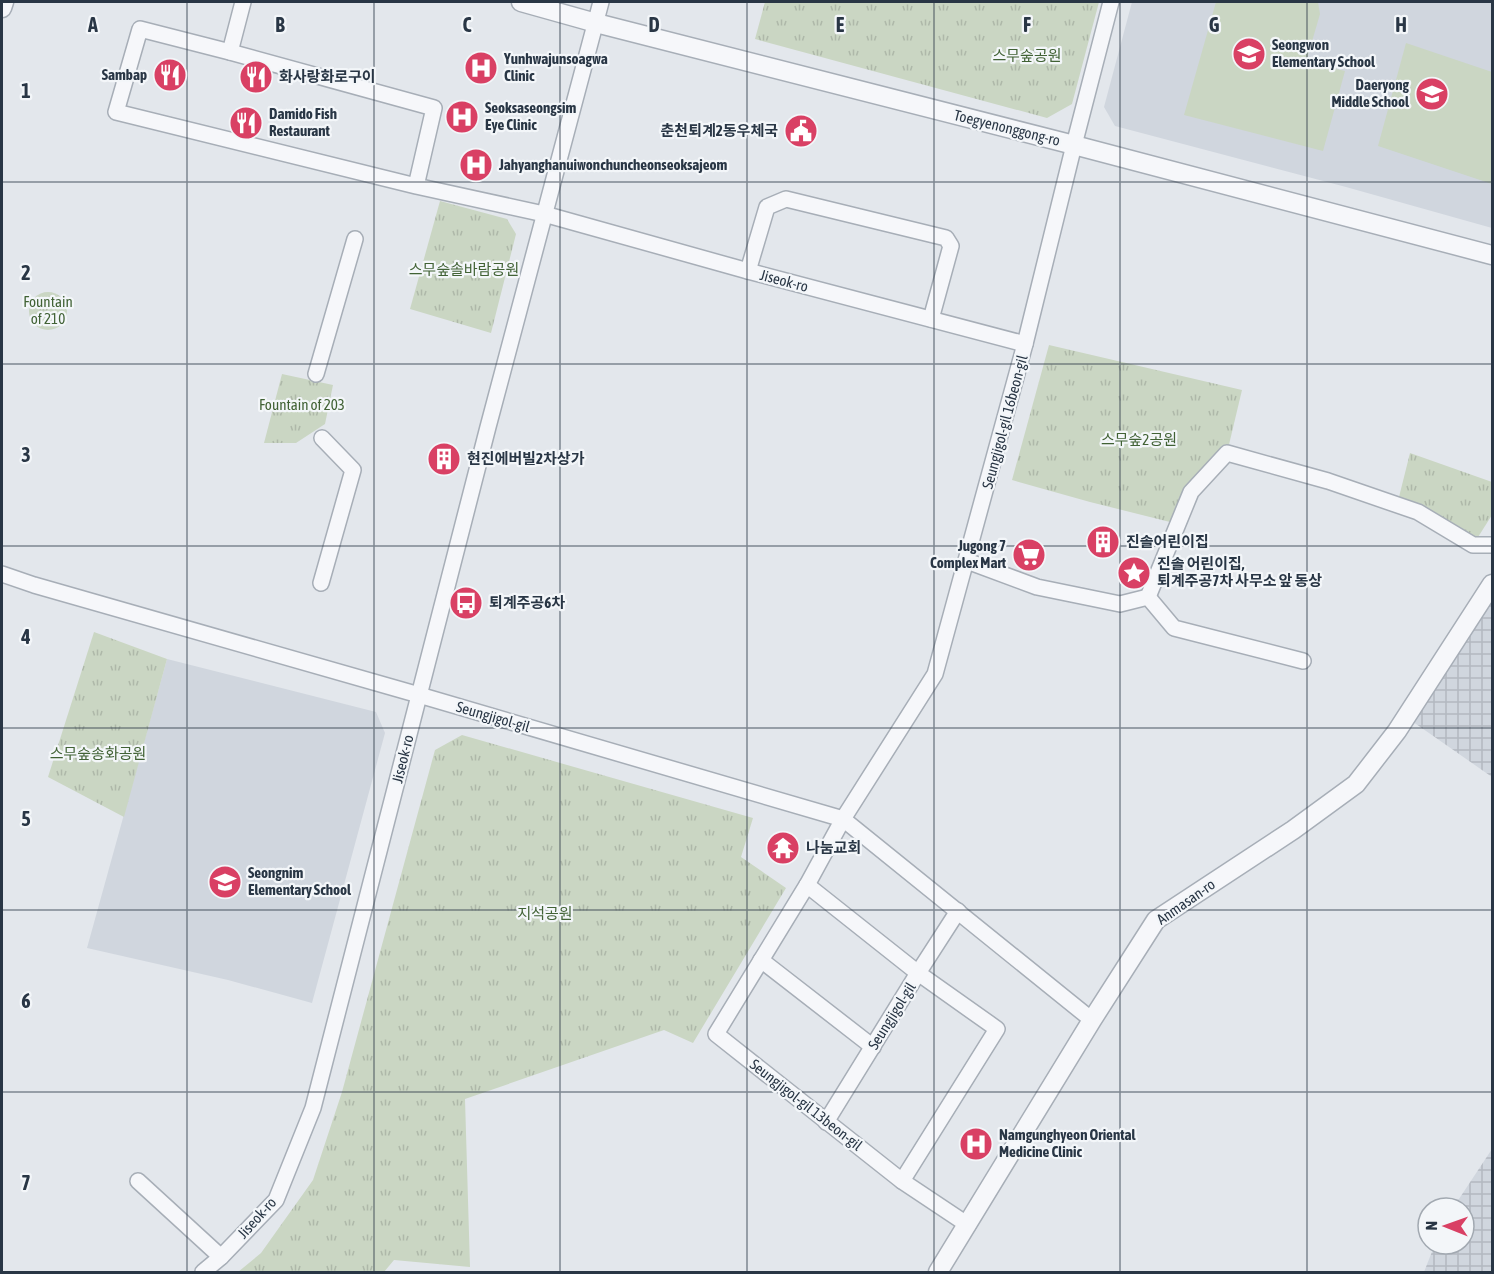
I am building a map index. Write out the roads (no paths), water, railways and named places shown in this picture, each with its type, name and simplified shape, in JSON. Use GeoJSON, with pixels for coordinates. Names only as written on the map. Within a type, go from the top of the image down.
{"type":"FeatureCollection","features":[{"type":"Feature","properties":{"kind":"street"},"geometry":{"type":"LineString","coordinates":[[2,8],[4,2]]}},
{"type":"Feature","properties":{"kind":"street"},"geometry":{"type":"LineString","coordinates":[[230,52],[243,2]]}},
{"type":"Feature","properties":{"kind":"street","name":"Toegyenonggong-ro"},"geometry":{"type":"LineString","coordinates":[[521,2],[1492,255]]}},
{"type":"Feature","properties":{"kind":"street","name":"Jiseok-ro"},"geometry":{"type":"LineString","coordinates":[[203,1272],[221,1257],[276,1200],[313,1108],[491,416],[601,2]]}},
{"type":"Feature","properties":{"kind":"street","name":"Seungjigol-gil 16beon-gil"},"geometry":{"type":"LineString","coordinates":[[843,819],[935,674],[1026,344],[1111,2]]}},
{"type":"Feature","properties":{"kind":"street"},"geometry":{"type":"LineString","coordinates":[[416,186],[434,108],[140,29],[116,112],[416,186],[544,214]]}},
{"type":"Feature","properties":{"kind":"street"},"geometry":{"type":"LineString","coordinates":[[748,271],[767,207],[786,199],[946,238],[951,246],[931,320]]}},
{"type":"Feature","properties":{"kind":"street","name":"Jiseok-ro"},"geometry":{"type":"LineString","coordinates":[[544,214],[748,271],[1026,344]]}},
{"type":"Feature","properties":{"kind":"street"},"geometry":{"type":"LineString","coordinates":[[316,374],[355,239]]}},
{"type":"Feature","properties":{"kind":"street"},"geometry":{"type":"LineString","coordinates":[[321,583],[353,470],[322,438]]}},
{"type":"Feature","properties":{"kind":"street"},"geometry":{"type":"LineString","coordinates":[[1148,597],[1191,492],[1227,453],[1338,484],[1418,512],[1473,545],[1492,544]]}},
{"type":"Feature","properties":{"kind":"street"},"geometry":{"type":"LineString","coordinates":[[967,561],[1037,587],[1120,604],[1148,597]]}},
{"type":"Feature","properties":{"kind":"street","name":"Seungjigol-gil"},"geometry":{"type":"LineString","coordinates":[[2,574],[843,819],[1092,1020]]}},
{"type":"Feature","properties":{"kind":"street","name":"Anmasan-ro"},"geometry":{"type":"LineString","coordinates":[[938,1272],[1156,920],[1293,830],[1356,784],[1397,731],[1492,584]]}},
{"type":"Feature","properties":{"kind":"street"},"geometry":{"type":"LineString","coordinates":[[1148,597],[1174,628],[1302,661]]}},
{"type":"Feature","properties":{"kind":"street","name":"Seungjigol-gil 13beon-gil"},"geometry":{"type":"LineString","coordinates":[[843,819],[807,885],[716,1034],[902,1181],[968,1225]]}},
{"type":"Feature","properties":{"kind":"street"},"geometry":{"type":"LineString","coordinates":[[807,885],[918,973],[997,1029],[902,1181]]}},
{"type":"Feature","properties":{"kind":"street","name":"Seungjigol-gil"},"geometry":{"type":"LineString","coordinates":[[826,1122],[958,911]]}},
{"type":"Feature","properties":{"kind":"street"},"geometry":{"type":"LineString","coordinates":[[761,960],[873,1047]]}},
{"type":"Feature","properties":{"kind":"street"},"geometry":{"type":"LineString","coordinates":[[138,1181],[221,1257]]}},
{"type":"Feature","properties":{"kind":"place","name":"Seongwon Elementary School"},"geometry":{"type":"Point","coordinates":[1249,54]}},
{"type":"Feature","properties":{"kind":"place","name":"Yunhwajunsoagwa Clinic"},"geometry":{"type":"Point","coordinates":[481,68]}},
{"type":"Feature","properties":{"kind":"place","name":"Sambap"},"geometry":{"type":"Point","coordinates":[170,75]}},
{"type":"Feature","properties":{"kind":"place","name":"화사랑화로구이"},"geometry":{"type":"Point","coordinates":[256,77]}},
{"type":"Feature","properties":{"kind":"place","name":"Daeryong Middle School"},"geometry":{"type":"Point","coordinates":[1432,94]}},
{"type":"Feature","properties":{"kind":"place","name":"Seoksaseongsim Eye Clinic"},"geometry":{"type":"Point","coordinates":[462,117]}},
{"type":"Feature","properties":{"kind":"place","name":"Damido Fish Restaurant"},"geometry":{"type":"Point","coordinates":[246,123]}},
{"type":"Feature","properties":{"kind":"place","name":"춘천퇴계2동우체국"},"geometry":{"type":"Point","coordinates":[801,131]}},
{"type":"Feature","properties":{"kind":"place","name":"Jahyanghanuiwonchuncheonseoksajeom"},"geometry":{"type":"Point","coordinates":[476,165]}},
{"type":"Feature","properties":{"kind":"place","name":"현진에버빌2차상가"},"geometry":{"type":"Point","coordinates":[444,459]}},
{"type":"Feature","properties":{"kind":"place","name":"진솔어린이집"},"geometry":{"type":"Point","coordinates":[1103,542]}},
{"type":"Feature","properties":{"kind":"place","name":"Jugong 7 Complex Mart"},"geometry":{"type":"Point","coordinates":[1029,555]}},
{"type":"Feature","properties":{"kind":"place","name":"진솔 어린이집, 퇴계주공7차 사무소 앞 동상"},"geometry":{"type":"Point","coordinates":[1134,573]}},
{"type":"Feature","properties":{"kind":"place","name":"퇴계주공6차"},"geometry":{"type":"Point","coordinates":[466,603]}},
{"type":"Feature","properties":{"kind":"place","name":"나눔교회"},"geometry":{"type":"Point","coordinates":[783,848]}},
{"type":"Feature","properties":{"kind":"place","name":"Seongnim Elementary School"},"geometry":{"type":"Point","coordinates":[225,882]}},
{"type":"Feature","properties":{"kind":"place","name":"Namgunghyeon Oriental Medicine Clinic"},"geometry":{"type":"Point","coordinates":[976,1144]}},
{"type":"Feature","properties":{"kind":"park label","name":"스무숲공원"},"geometry":{"type":"Point","coordinates":[1027,56]}},
{"type":"Feature","properties":{"kind":"park label","name":"스무숲솔바람공원"},"geometry":{"type":"Point","coordinates":[464,270]}},
{"type":"Feature","properties":{"kind":"park label","name":"Fountain of 210"},"geometry":{"type":"Point","coordinates":[48,310]}},
{"type":"Feature","properties":{"kind":"park label","name":"Fountain of 203"},"geometry":{"type":"Point","coordinates":[302,405]}},
{"type":"Feature","properties":{"kind":"park label","name":"스무숲2공원"},"geometry":{"type":"Point","coordinates":[1139,440]}},
{"type":"Feature","properties":{"kind":"park label","name":"스무숲송화공원"},"geometry":{"type":"Point","coordinates":[98,754]}},
{"type":"Feature","properties":{"kind":"park label","name":"지석공원"},"geometry":{"type":"Point","coordinates":[545,914]}}]}
